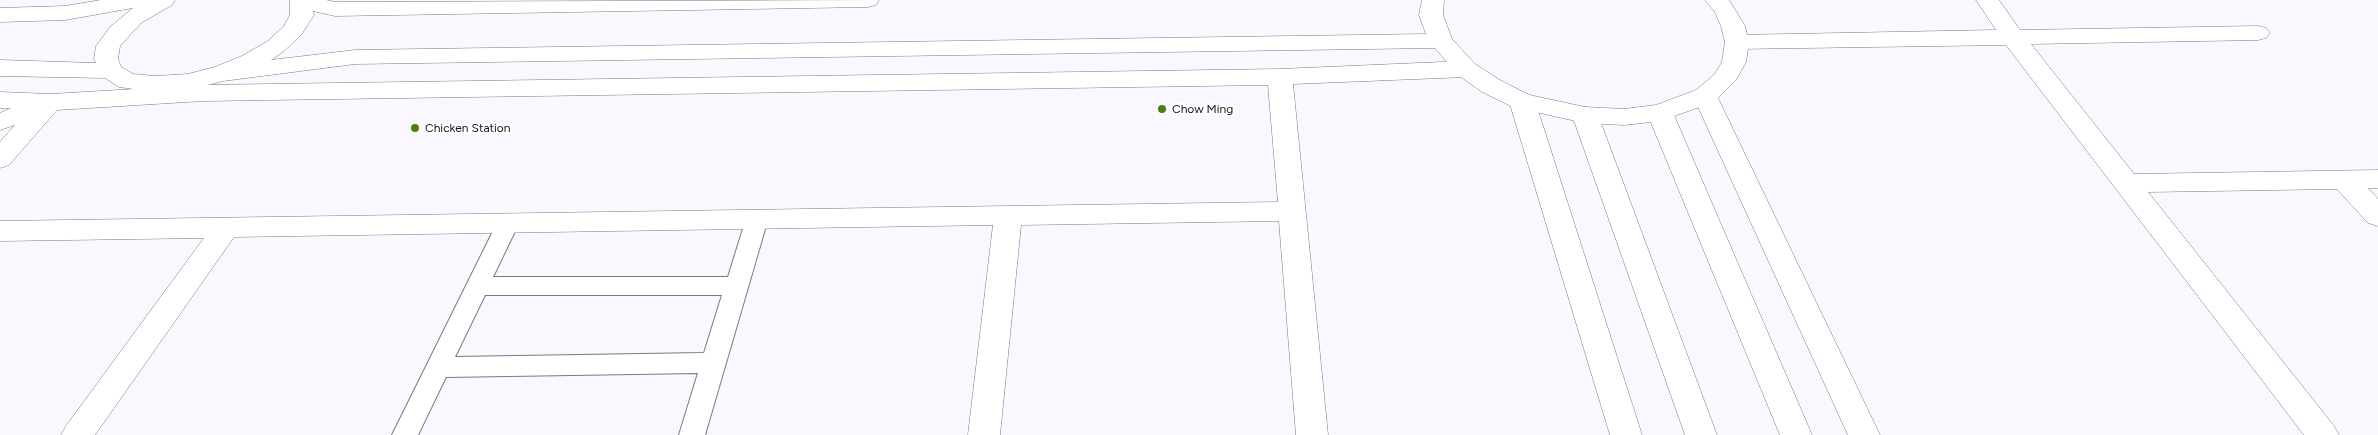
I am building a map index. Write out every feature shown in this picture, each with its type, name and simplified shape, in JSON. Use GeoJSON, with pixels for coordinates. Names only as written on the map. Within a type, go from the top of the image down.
{"type":"FeatureCollection","features":[{"type":"Feature","properties":{"kind":"street"},"geometry":{"type":"LineString","coordinates":[[0,15],[65,13],[142,0]]}},
{"type":"Feature","properties":{"kind":"street"},"geometry":{"type":"LineString","coordinates":[[120,76],[106,59],[108,46],[118,32],[133,18],[164,0]]}},
{"type":"Feature","properties":{"kind":"street"},"geometry":{"type":"LineString","coordinates":[[223,73],[251,61],[276,46],[293,30],[302,15],[302,1],[335,9],[868,0]]}},
{"type":"Feature","properties":{"kind":"street"},"geometry":{"type":"LineString","coordinates":[[1433,0],[1431,14],[1441,40],[1466,69],[1491,86],[1522,100],[1585,116],[1624,117],[1660,113],[1705,96],[1724,80],[1734,62],[1737,42],[1733,26],[1725,10],[1716,0]]}},
{"type":"Feature","properties":{"kind":"street"},"geometry":{"type":"LineString","coordinates":[[1987,0],[2012,36],[2323,435]]}},
{"type":"Feature","properties":{"kind":"street"},"geometry":{"type":"LineString","coordinates":[[1737,42],[2258,33]]}},
{"type":"Feature","properties":{"kind":"street"},"geometry":{"type":"LineString","coordinates":[[3,69],[120,76],[164,84],[188,82],[223,73],[355,57],[1441,40]]}},
{"type":"Feature","properties":{"kind":"street"},"geometry":{"type":"LineString","coordinates":[[0,100],[51,102],[203,93],[1280,77],[1466,69]]}},
{"type":"Feature","properties":{"kind":"street"},"geometry":{"type":"LineString","coordinates":[[0,122],[120,76]]}},
{"type":"Feature","properties":{"kind":"street"},"geometry":{"type":"LineString","coordinates":[[1280,77],[1312,435]]}},
{"type":"Feature","properties":{"kind":"street"},"geometry":{"type":"LineString","coordinates":[[1705,96],[1864,435]]}},
{"type":"Feature","properties":{"kind":"street"},"geometry":{"type":"LineString","coordinates":[[1522,100],[1626,435]]}},
{"type":"Feature","properties":{"kind":"street"},"geometry":{"type":"LineString","coordinates":[[0,159],[51,102]]}},
{"type":"Feature","properties":{"kind":"street"},"geometry":{"type":"LineString","coordinates":[[1660,113],[1796,435]]}},
{"type":"Feature","properties":{"kind":"street"},"geometry":{"type":"LineString","coordinates":[[1585,116],[1701,435]]}},
{"type":"Feature","properties":{"kind":"street"},"geometry":{"type":"LineString","coordinates":[[2127,183],[2378,179]]}},
{"type":"Feature","properties":{"kind":"street"},"geometry":{"type":"LineString","coordinates":[[2344,180],[2378,216]]}},
{"type":"Feature","properties":{"kind":"street"},"geometry":{"type":"LineString","coordinates":[[0,231],[1291,211]]}},
{"type":"Feature","properties":{"kind":"street"},"geometry":{"type":"LineString","coordinates":[[984,435],[1008,216]]}},
{"type":"Feature","properties":{"kind":"street"},"geometry":{"type":"LineString","coordinates":[[77,435],[227,227]]}},
{"type":"Feature","properties":{"kind":"lane"},"geometry":{"type":"LineString","coordinates":[[692,435],[758,219]]}},
{"type":"Feature","properties":{"kind":"lane"},"geometry":{"type":"LineString","coordinates":[[405,435],[508,223]]}},
{"type":"Feature","properties":{"kind":"lane"},"geometry":{"type":"LineString","coordinates":[[478,286],[738,286]]}},
{"type":"Feature","properties":{"kind":"lane"},"geometry":{"type":"LineString","coordinates":[[438,367],[714,363]]}},
{"type":"Feature","properties":{"kind":"place","name":"Chow Ming"},"geometry":{"type":"Point","coordinates":[1162,109]}},
{"type":"Feature","properties":{"kind":"place","name":"Chicken Station"},"geometry":{"type":"Point","coordinates":[415,128]}}]}
